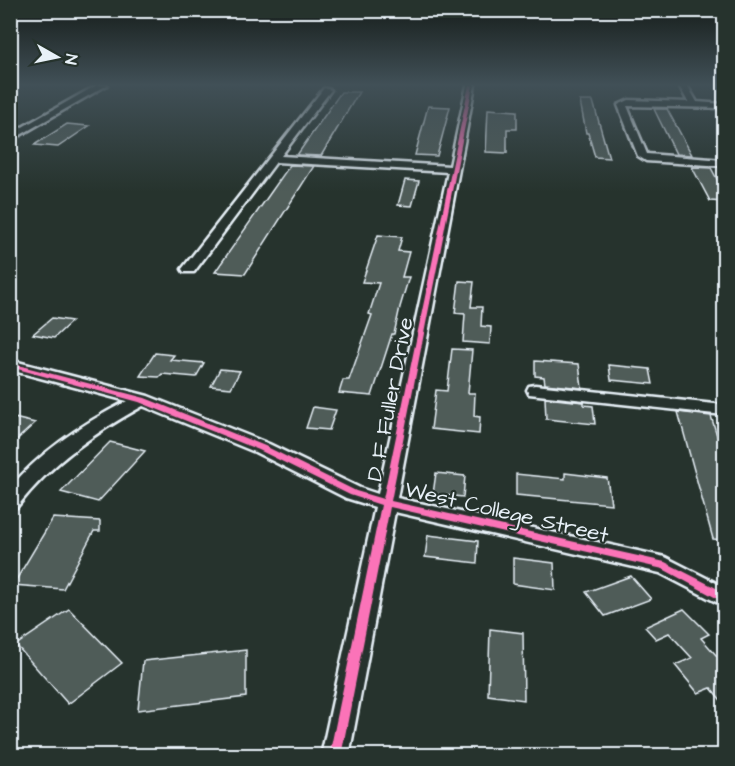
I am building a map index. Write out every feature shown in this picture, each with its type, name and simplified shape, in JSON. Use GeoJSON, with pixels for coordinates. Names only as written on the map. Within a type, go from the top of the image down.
{"type":"FeatureCollection","features":[{"type":"Feature","properties":{"kind":"street"},"geometry":{"type":"LineString","coordinates":[[10,138],[40,121]]}},
{"type":"Feature","properties":{"kind":"street"},"geometry":{"type":"LineString","coordinates":[[189,269],[303,121]]}},
{"type":"Feature","properties":{"kind":"street","name":"D F Fuller Drive"},"geometry":{"type":"LineString","coordinates":[[335,756],[464,121]]}},
{"type":"Feature","properties":{"kind":"street"},"geometry":{"type":"LineString","coordinates":[[628,121],[643,156],[646,158],[724,163]]}},
{"type":"Feature","properties":{"kind":"street"},"geometry":{"type":"LineString","coordinates":[[273,159],[454,169]]}},
{"type":"Feature","properties":{"kind":"street","name":"West College Street"},"geometry":{"type":"LineString","coordinates":[[10,364],[142,400],[262,448],[353,493],[665,566],[724,597]]}},
{"type":"Feature","properties":{"kind":"street"},"geometry":{"type":"LineString","coordinates":[[535,390],[724,410]]}},
{"type":"Feature","properties":{"kind":"street"},"geometry":{"type":"LineString","coordinates":[[10,502],[58,452],[107,417],[142,400]]}},
{"type":"Feature","properties":{"kind":"building"},"geometry":{"type":"Polygon","coordinates":[[[321,121],[342,121],[321,156],[297,155],[321,121]]]}},
{"type":"Feature","properties":{"kind":"building"},"geometry":{"type":"Polygon","coordinates":[[[424,121],[446,121],[437,156],[415,155],[424,121]]]}},
{"type":"Feature","properties":{"kind":"building"},"geometry":{"type":"Polygon","coordinates":[[[487,121],[517,121],[517,129],[507,129],[507,153],[486,152],[487,121]]]}},
{"type":"Feature","properties":{"kind":"building"},"geometry":{"type":"Polygon","coordinates":[[[584,121],[599,121],[609,158],[595,157],[588,133],[586,133],[584,121]]]}},
{"type":"Feature","properties":{"kind":"building"},"geometry":{"type":"Polygon","coordinates":[[[660,121],[673,121],[692,155],[676,154],[660,121]]]}},
{"type":"Feature","properties":{"kind":"building"},"geometry":{"type":"Polygon","coordinates":[[[67,124],[89,126],[58,147],[34,145],[67,124]]]}},
{"type":"Feature","properties":{"kind":"building"},"geometry":{"type":"Polygon","coordinates":[[[290,165],[314,166],[245,274],[215,272],[290,165]]]}},
{"type":"Feature","properties":{"kind":"building"},"geometry":{"type":"Polygon","coordinates":[[[692,167],[711,168],[724,192],[724,202],[710,201],[692,167]]]}},
{"type":"Feature","properties":{"kind":"building"},"geometry":{"type":"Polygon","coordinates":[[[405,180],[419,181],[412,206],[398,205],[405,180]]]}},
{"type":"Feature","properties":{"kind":"building"},"geometry":{"type":"Polygon","coordinates":[[[378,235],[402,237],[398,251],[409,252],[402,277],[409,277],[394,334],[392,334],[372,396],[339,393],[343,380],[349,380],[372,315],[369,314],[379,283],[362,282],[378,235]]]}},
{"type":"Feature","properties":{"kind":"building"},"geometry":{"type":"Polygon","coordinates":[[[459,281],[474,282],[471,307],[482,307],[481,326],[491,327],[490,344],[463,342],[465,314],[455,313],[459,281]]]}},
{"type":"Feature","properties":{"kind":"building"},"geometry":{"type":"Polygon","coordinates":[[[52,318],[72,321],[54,338],[33,334],[52,318]]]}},
{"type":"Feature","properties":{"kind":"building"},"geometry":{"type":"Polygon","coordinates":[[[452,349],[472,350],[468,393],[475,393],[474,416],[480,417],[479,434],[431,429],[436,390],[447,391],[452,349]]]}},
{"type":"Feature","properties":{"kind":"building"},"geometry":{"type":"Polygon","coordinates":[[[155,353],[174,355],[170,360],[204,363],[196,377],[162,374],[159,377],[140,376],[155,353]]]}},
{"type":"Feature","properties":{"kind":"building"},"geometry":{"type":"Polygon","coordinates":[[[535,361],[579,364],[582,388],[545,384],[544,377],[535,376],[535,361]]]}},
{"type":"Feature","properties":{"kind":"building"},"geometry":{"type":"Polygon","coordinates":[[[609,365],[650,369],[653,384],[611,380],[609,365]]]}},
{"type":"Feature","properties":{"kind":"building"},"geometry":{"type":"Polygon","coordinates":[[[220,369],[240,371],[231,388],[211,386],[220,369]]]}},
{"type":"Feature","properties":{"kind":"building"},"geometry":{"type":"Polygon","coordinates":[[[545,398],[584,402],[584,405],[593,406],[595,424],[546,419],[545,398]]]}},
{"type":"Feature","properties":{"kind":"building"},"geometry":{"type":"Polygon","coordinates":[[[313,407],[336,410],[329,430],[306,428],[313,407]]]}},
{"type":"Feature","properties":{"kind":"building"},"geometry":{"type":"Polygon","coordinates":[[[678,412],[711,416],[724,458],[724,540],[713,539],[678,412]]]}},
{"type":"Feature","properties":{"kind":"building"},"geometry":{"type":"Polygon","coordinates":[[[10,417],[35,423],[10,446],[10,417]]]}},
{"type":"Feature","properties":{"kind":"building"},"geometry":{"type":"Polygon","coordinates":[[[110,442],[145,451],[98,502],[61,492],[110,442]]]}},
{"type":"Feature","properties":{"kind":"building"},"geometry":{"type":"Polygon","coordinates":[[[436,473],[465,476],[463,497],[433,494],[436,473]]]}},
{"type":"Feature","properties":{"kind":"building"},"geometry":{"type":"Polygon","coordinates":[[[565,473],[607,478],[611,504],[516,495],[516,474],[565,479],[565,473]]]}},
{"type":"Feature","properties":{"kind":"building"},"geometry":{"type":"Polygon","coordinates":[[[53,518],[100,521],[100,531],[94,531],[63,589],[13,585],[53,518]]]}},
{"type":"Feature","properties":{"kind":"building"},"geometry":{"type":"Polygon","coordinates":[[[428,535],[478,541],[477,563],[425,557],[428,535]]]}},
{"type":"Feature","properties":{"kind":"building"},"geometry":{"type":"Polygon","coordinates":[[[513,558],[554,563],[555,590],[513,584],[513,558]]]}},
{"type":"Feature","properties":{"kind":"building"},"geometry":{"type":"Polygon","coordinates":[[[631,576],[651,599],[605,616],[586,592],[631,576]]]}},
{"type":"Feature","properties":{"kind":"building"},"geometry":{"type":"Polygon","coordinates":[[[69,609],[122,663],[68,704],[16,645],[69,609]]]}},
{"type":"Feature","properties":{"kind":"building"},"geometry":{"type":"Polygon","coordinates":[[[684,609],[709,634],[701,638],[724,664],[724,704],[711,688],[698,693],[675,665],[692,658],[669,633],[656,639],[645,627],[684,609]]]}},
{"type":"Feature","properties":{"kind":"building"},"geometry":{"type":"Polygon","coordinates":[[[490,629],[523,633],[524,700],[488,695],[490,629]]]}},
{"type":"Feature","properties":{"kind":"building"},"geometry":{"type":"Polygon","coordinates":[[[246,650],[246,697],[138,710],[143,661],[246,650]]]}},
{"type":"Feature","properties":{"kind":"cycle path"},"geometry":{"type":"LineString","coordinates":[[335,756],[464,121]]}},
{"type":"Feature","properties":{"kind":"cycle path"},"geometry":{"type":"LineString","coordinates":[[10,365],[142,400],[262,448],[353,493],[386,503],[665,566],[724,597]]}}]}
